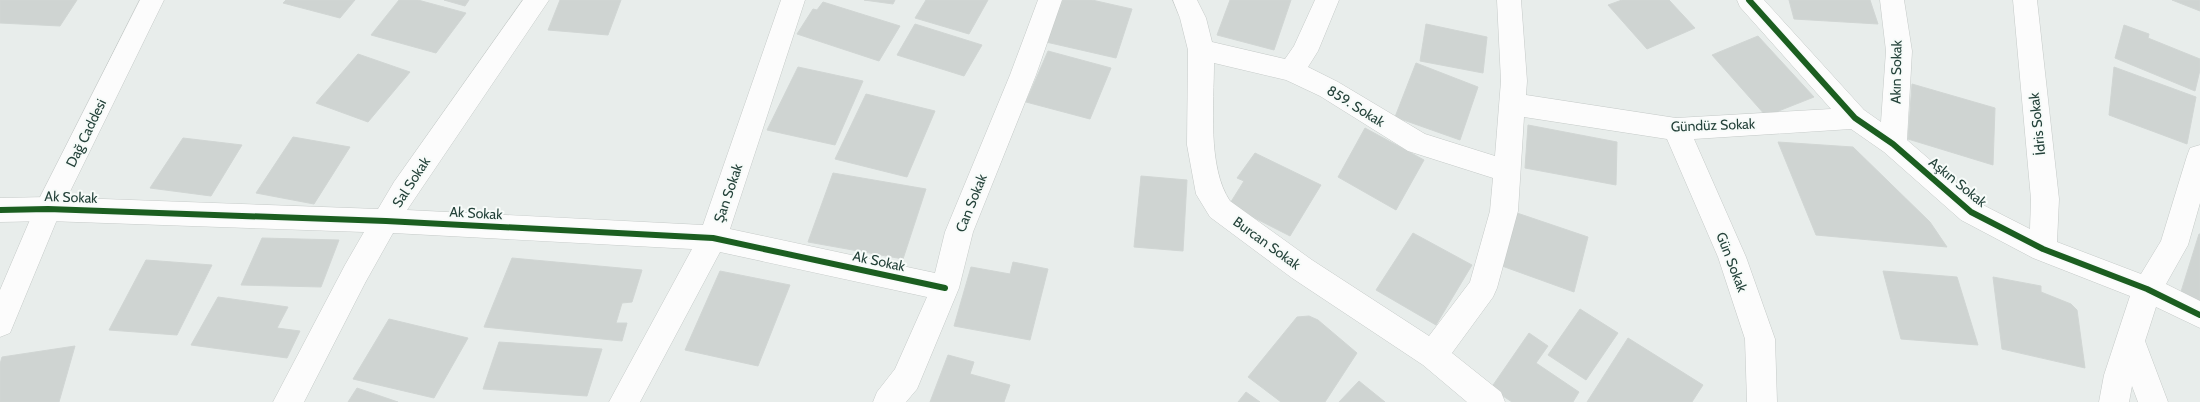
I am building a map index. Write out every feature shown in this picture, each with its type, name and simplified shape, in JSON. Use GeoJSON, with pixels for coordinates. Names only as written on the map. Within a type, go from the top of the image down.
{"type":"FeatureCollection","features":[{"type":"Feature","properties":{"kind":"street","name":"Dağ Caddesi"},"geometry":{"type":"LineString","coordinates":[[0,324],[48,209],[152,0]]}},
{"type":"Feature","properties":{"kind":"street","name":"Sal Sokak"},"geometry":{"type":"LineString","coordinates":[[288,402],[355,274],[404,190],[537,0]]}},
{"type":"Feature","properties":{"kind":"street","name":"Şan Sokak"},"geometry":{"type":"LineString","coordinates":[[624,402],[713,238],[793,0]]}},
{"type":"Feature","properties":{"kind":"street","name":"Can Sokak"},"geometry":{"type":"LineString","coordinates":[[888,402],[906,380],[945,288],[959,232],[1023,75],[1050,0]]}},
{"type":"Feature","properties":{"kind":"street","name":"Burcan Sokak"},"geometry":{"type":"LineString","coordinates":[[1185,0],[1193,18],[1201,50],[1200,145],[1210,194],[1220,209],[1302,269],[1433,355],[1490,402]]}},
{"type":"Feature","properties":{"kind":"street"},"geometry":{"type":"LineString","coordinates":[[1291,72],[1305,50],[1327,0]]}},
{"type":"Feature","properties":{"kind":"street"},"geometry":{"type":"LineString","coordinates":[[1433,355],[1483,288],[1504,211],[1514,80],[1509,0]]}},
{"type":"Feature","properties":{"kind":"street","name":"Aşkın Sokak"},"geometry":{"type":"LineString","coordinates":[[1749,0],[1855,118],[1893,144],[1971,212],[2043,249],[2147,289],[2200,315]]}},
{"type":"Feature","properties":{"kind":"street","name":"Akın Sokak"},"geometry":{"type":"LineString","coordinates":[[1892,0],[1899,50],[1893,144]]}},
{"type":"Feature","properties":{"kind":"street","name":"İdris Sokak"},"geometry":{"type":"LineString","coordinates":[[2025,0],[2045,199],[2043,249]]}},
{"type":"Feature","properties":{"kind":"street","name":"859. Sokak"},"geometry":{"type":"LineString","coordinates":[[1201,50],[1291,72],[1329,89],[1417,143],[1508,171]]}},
{"type":"Feature","properties":{"kind":"street","name":"Gündüz Sokak"},"geometry":{"type":"LineString","coordinates":[[1512,104],[1676,129],[1855,118]]}},
{"type":"Feature","properties":{"kind":"street","name":"Gün Sokak"},"geometry":{"type":"LineString","coordinates":[[1676,129],[1732,257],[1760,339],[1762,402]]}},
{"type":"Feature","properties":{"kind":"street"},"geometry":{"type":"LineString","coordinates":[[2114,402],[2119,375],[2147,289],[2174,246],[2200,156]]}},
{"type":"Feature","properties":{"kind":"street","name":"Ak Sokak"},"geometry":{"type":"LineString","coordinates":[[0,210],[48,209],[386,221],[713,238],[945,288]]}},
{"type":"Feature","properties":{"kind":"street"},"geometry":{"type":"LineString","coordinates":[[2130,341],[2153,402]]}},
{"type":"Feature","properties":{"kind":"building"},"geometry":{"type":"Polygon","coordinates":[[[0,0],[77,0],[60,26],[0,23],[0,0]]]}},
{"type":"Feature","properties":{"kind":"building"},"geometry":{"type":"Polygon","coordinates":[[[286,0],[355,0],[340,18],[283,3],[286,0]]]}},
{"type":"Feature","properties":{"kind":"building"},"geometry":{"type":"Polygon","coordinates":[[[399,0],[418,0],[466,13],[436,53],[371,35],[399,0]]]}},
{"type":"Feature","properties":{"kind":"building"},"geometry":{"type":"Polygon","coordinates":[[[444,0],[469,0],[465,6],[444,0]]]}},
{"type":"Feature","properties":{"kind":"building"},"geometry":{"type":"Polygon","coordinates":[[[560,0],[621,0],[608,35],[548,30],[560,0]]]}},
{"type":"Feature","properties":{"kind":"building"},"geometry":{"type":"Polygon","coordinates":[[[864,0],[895,0],[893,4],[864,0]]]}},
{"type":"Feature","properties":{"kind":"building"},"geometry":{"type":"Polygon","coordinates":[[[926,0],[988,0],[969,34],[915,18],[926,0]]]}},
{"type":"Feature","properties":{"kind":"building"},"geometry":{"type":"Polygon","coordinates":[[[1063,0],[1092,0],[1132,9],[1116,58],[1046,42],[1063,0]]]}},
{"type":"Feature","properties":{"kind":"building"},"geometry":{"type":"Polygon","coordinates":[[[1230,0],[1291,0],[1274,50],[1217,35],[1230,0]]]}},
{"type":"Feature","properties":{"kind":"building"},"geometry":{"type":"Polygon","coordinates":[[[1622,0],[1669,0],[1695,28],[1647,49],[1608,5],[1622,0]]]}},
{"type":"Feature","properties":{"kind":"building"},"geometry":{"type":"Polygon","coordinates":[[[1789,0],[1870,0],[1878,24],[1794,19],[1789,0]]]}},
{"type":"Feature","properties":{"kind":"building"},"geometry":{"type":"Polygon","coordinates":[[[2172,0],[2200,0],[2200,11],[2172,0]]]}},
{"type":"Feature","properties":{"kind":"building"},"geometry":{"type":"Polygon","coordinates":[[[823,2],[900,26],[879,61],[797,34],[813,9],[817,10],[823,2]]]}},
{"type":"Feature","properties":{"kind":"building"},"geometry":{"type":"Polygon","coordinates":[[[915,24],[982,45],[964,76],[897,55],[915,24]]]}},
{"type":"Feature","properties":{"kind":"building"},"geometry":{"type":"Polygon","coordinates":[[[1426,24],[1487,37],[1483,73],[1420,61],[1426,24]]]}},
{"type":"Feature","properties":{"kind":"building"},"geometry":{"type":"Polygon","coordinates":[[[2124,25],[2149,34],[2148,38],[2200,59],[2200,70],[2195,91],[2115,58],[2124,25]]]}},
{"type":"Feature","properties":{"kind":"building"},"geometry":{"type":"Polygon","coordinates":[[[1758,36],[1814,97],[1766,116],[1712,55],[1758,36]]]}},
{"type":"Feature","properties":{"kind":"building"},"geometry":{"type":"Polygon","coordinates":[[[1048,51],[1111,68],[1090,119],[1026,102],[1048,51]]]}},
{"type":"Feature","properties":{"kind":"building"},"geometry":{"type":"Polygon","coordinates":[[[358,54],[410,72],[368,122],[316,103],[358,54]]]}},
{"type":"Feature","properties":{"kind":"building"},"geometry":{"type":"Polygon","coordinates":[[[1416,63],[1478,87],[1460,140],[1395,117],[1416,63]]]}},
{"type":"Feature","properties":{"kind":"building"},"geometry":{"type":"Polygon","coordinates":[[[798,67],[863,81],[835,145],[767,130],[798,67]]]}},
{"type":"Feature","properties":{"kind":"building"},"geometry":{"type":"Polygon","coordinates":[[[2114,67],[2196,97],[2187,144],[2109,115],[2114,67]]]}},
{"type":"Feature","properties":{"kind":"building"},"geometry":{"type":"Polygon","coordinates":[[[1912,84],[1995,108],[1993,165],[1908,139],[1912,84]]]}},
{"type":"Feature","properties":{"kind":"building"},"geometry":{"type":"Polygon","coordinates":[[[866,94],[935,111],[907,177],[835,159],[866,94]]]}},
{"type":"Feature","properties":{"kind":"building"},"geometry":{"type":"Polygon","coordinates":[[[1528,125],[1617,142],[1616,185],[1525,168],[1528,125]]]}},
{"type":"Feature","properties":{"kind":"building"},"geometry":{"type":"Polygon","coordinates":[[[1365,128],[1424,160],[1396,210],[1338,177],[1365,128]]]}},
{"type":"Feature","properties":{"kind":"building"},"geometry":{"type":"Polygon","coordinates":[[[293,137],[350,147],[314,204],[256,193],[293,137]]]}},
{"type":"Feature","properties":{"kind":"building"},"geometry":{"type":"Polygon","coordinates":[[[183,138],[242,145],[211,196],[150,188],[183,138]]]}},
{"type":"Feature","properties":{"kind":"building"},"geometry":{"type":"Polygon","coordinates":[[[1778,142],[1853,147],[1930,222],[1947,247],[1816,235],[1778,142]]]}},
{"type":"Feature","properties":{"kind":"building"},"geometry":{"type":"Polygon","coordinates":[[[1255,153],[1321,185],[1290,236],[1229,205],[1244,181],[1237,178],[1255,153]]]}},
{"type":"Feature","properties":{"kind":"building"},"geometry":{"type":"Polygon","coordinates":[[[833,173],[926,189],[903,259],[808,242],[833,173]]]}},
{"type":"Feature","properties":{"kind":"building"},"geometry":{"type":"Polygon","coordinates":[[[1141,176],[1187,180],[1183,251],[1134,247],[1141,176]]]}},
{"type":"Feature","properties":{"kind":"building"},"geometry":{"type":"Polygon","coordinates":[[[1517,213],[1588,237],[1574,292],[1502,266],[1517,213]]]}},
{"type":"Feature","properties":{"kind":"building"},"geometry":{"type":"Polygon","coordinates":[[[1413,233],[1472,265],[1436,325],[1376,290],[1413,233]]]}},
{"type":"Feature","properties":{"kind":"building"},"geometry":{"type":"Polygon","coordinates":[[[2200,234],[2200,307],[2179,298],[2200,234]]]}},
{"type":"Feature","properties":{"kind":"building"},"geometry":{"type":"Polygon","coordinates":[[[262,238],[339,240],[321,287],[241,285],[262,238]]]}},
{"type":"Feature","properties":{"kind":"building"},"geometry":{"type":"Polygon","coordinates":[[[512,258],[642,270],[632,302],[622,303],[616,323],[627,323],[622,341],[484,327],[512,258]]]}},
{"type":"Feature","properties":{"kind":"building"},"geometry":{"type":"Polygon","coordinates":[[[146,260],[212,265],[177,335],[109,330],[146,260]]]}},
{"type":"Feature","properties":{"kind":"building"},"geometry":{"type":"Polygon","coordinates":[[[1013,262],[1048,269],[1030,340],[954,326],[971,267],[1010,274],[1013,262]]]}},
{"type":"Feature","properties":{"kind":"building"},"geometry":{"type":"Polygon","coordinates":[[[720,271],[790,285],[758,366],[685,350],[720,271]]]}},
{"type":"Feature","properties":{"kind":"building"},"geometry":{"type":"Polygon","coordinates":[[[1883,271],[1957,277],[1978,345],[1901,339],[1883,271]]]}},
{"type":"Feature","properties":{"kind":"building"},"geometry":{"type":"Polygon","coordinates":[[[1993,277],[2041,286],[2041,292],[2071,304],[2077,310],[2085,368],[2002,349],[1993,277]]]}},
{"type":"Feature","properties":{"kind":"building"},"geometry":{"type":"Polygon","coordinates":[[[218,297],[288,307],[277,328],[300,331],[287,358],[191,345],[218,297]]]}},
{"type":"Feature","properties":{"kind":"building"},"geometry":{"type":"Polygon","coordinates":[[[1580,309],[1618,333],[1586,380],[1548,355],[1580,309]]]}},
{"type":"Feature","properties":{"kind":"building"},"geometry":{"type":"Polygon","coordinates":[[[1309,316],[1318,320],[1357,353],[1325,402],[1281,402],[1248,377],[1297,317],[1309,316]]]}},
{"type":"Feature","properties":{"kind":"building"},"geometry":{"type":"Polygon","coordinates":[[[389,319],[468,338],[434,398],[353,379],[389,319]]]}},
{"type":"Feature","properties":{"kind":"building"},"geometry":{"type":"Polygon","coordinates":[[[1529,333],[1548,346],[1536,363],[1579,392],[1573,402],[1512,402],[1491,388],[1529,333]]]}},
{"type":"Feature","properties":{"kind":"building"},"geometry":{"type":"Polygon","coordinates":[[[1628,338],[1703,385],[1692,402],[1587,402],[1628,338]]]}},
{"type":"Feature","properties":{"kind":"building"},"geometry":{"type":"Polygon","coordinates":[[[499,342],[602,349],[587,396],[483,389],[499,342]]]}},
{"type":"Feature","properties":{"kind":"building"},"geometry":{"type":"Polygon","coordinates":[[[75,346],[59,402],[0,402],[0,364],[2,357],[75,346]]]}},
{"type":"Feature","properties":{"kind":"building"},"geometry":{"type":"Polygon","coordinates":[[[948,355],[974,362],[970,374],[1010,385],[1004,402],[930,402],[948,355]]]}},
{"type":"Feature","properties":{"kind":"building"},"geometry":{"type":"Polygon","coordinates":[[[1359,381],[1385,402],[1339,402],[1359,381]]]}},
{"type":"Feature","properties":{"kind":"building"},"geometry":{"type":"Polygon","coordinates":[[[357,388],[398,402],[348,402],[357,388]]]}},
{"type":"Feature","properties":{"kind":"building"},"geometry":{"type":"Polygon","coordinates":[[[1246,392],[1260,402],[1238,402],[1246,392]]]}},
{"type":"Feature","properties":{"kind":"cycle path"},"geometry":{"type":"LineString","coordinates":[[1749,0],[1855,118],[1893,144],[1971,212],[2043,249],[2147,289],[2200,315]]}},
{"type":"Feature","properties":{"kind":"cycle path"},"geometry":{"type":"LineString","coordinates":[[0,210],[48,209],[386,221],[713,238],[945,288]]}}]}
